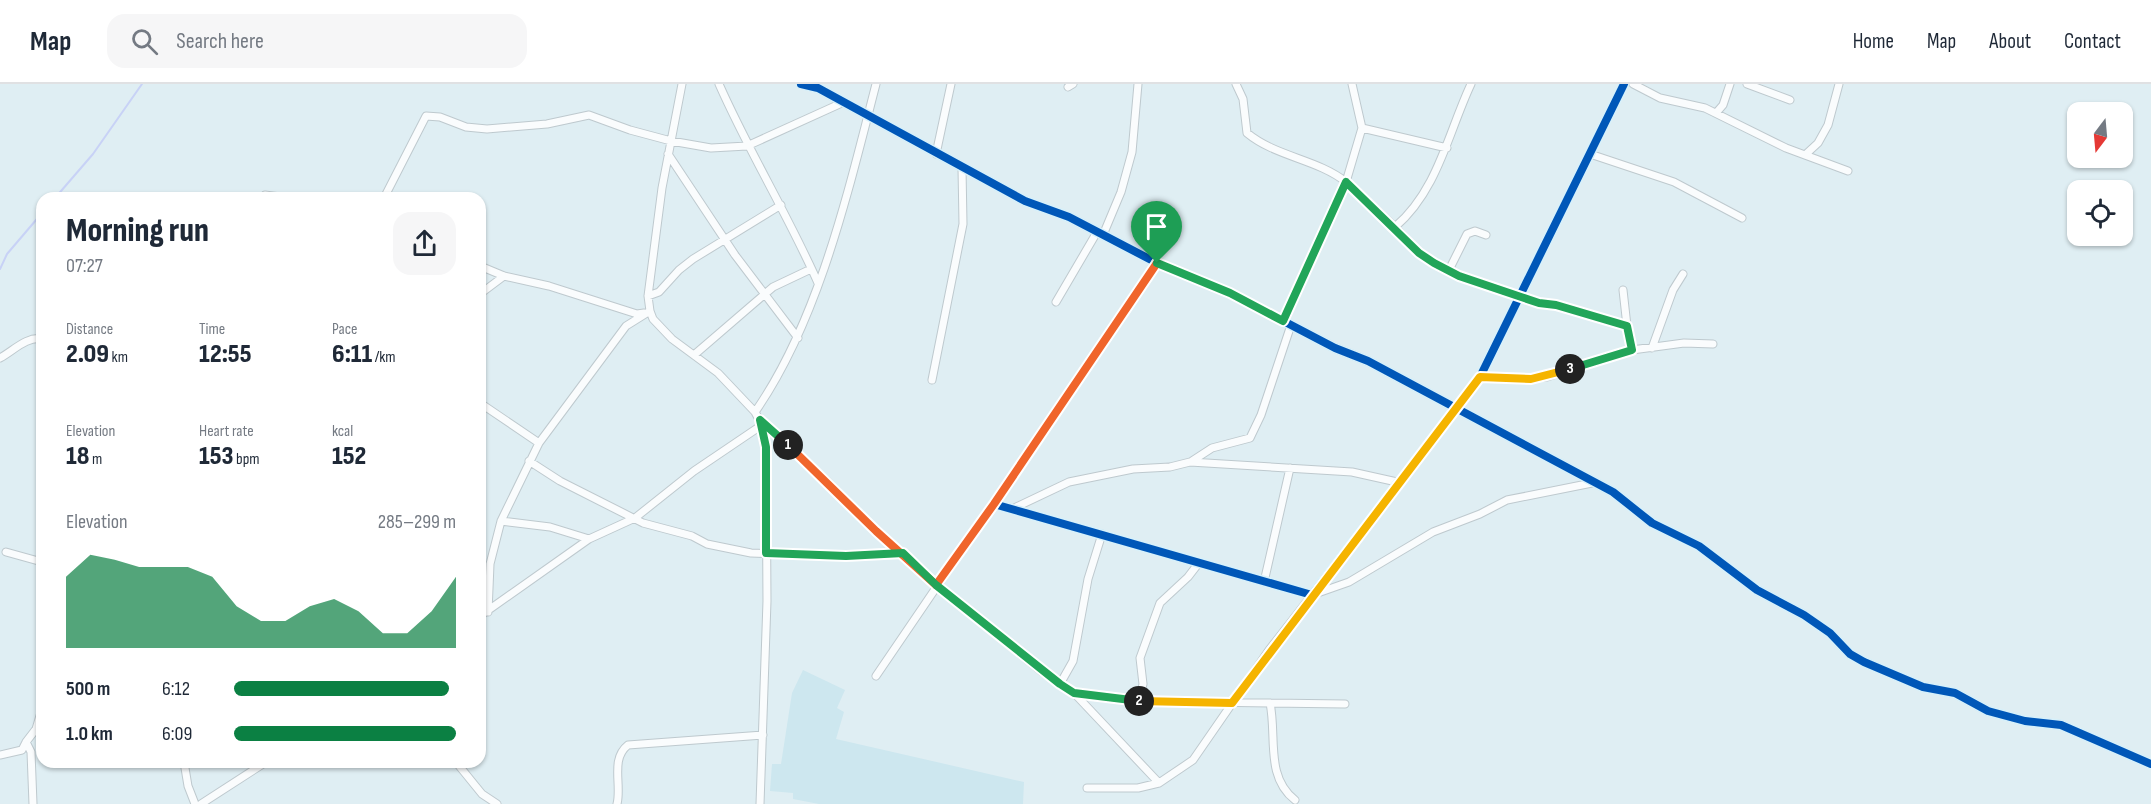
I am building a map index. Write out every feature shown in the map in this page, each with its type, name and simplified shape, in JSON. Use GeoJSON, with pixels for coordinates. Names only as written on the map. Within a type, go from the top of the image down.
{"type":"FeatureCollection","features":[{"type":"Feature","properties":{"kind":"street"},"geometry":{"type":"LineString","coordinates":[[682,84],[668,154],[648,296],[653,319],[672,339],[718,373],[756,412],[761,423],[766,447],[766,553],[760,804]]}},
{"type":"Feature","properties":{"kind":"street"},"geometry":{"type":"LineString","coordinates":[[719,84],[747,146],[781,205],[818,283]]}},
{"type":"Feature","properties":{"kind":"street"},"geometry":{"type":"LineString","coordinates":[[801,84],[818,88],[1025,201],[1100,233],[1157,263],[1230,293],[1368,361],[1592,483],[1613,492],[1652,523],[1709,552],[1757,590],[1804,615],[1830,633],[1850,654],[1864,662],[1923,687],[1955,693],[1988,711],[2025,721],[2061,725],[2151,764]]}},
{"type":"Feature","properties":{"kind":"street"},"geometry":{"type":"LineString","coordinates":[[756,412],[775,383],[798,338],[818,283],[876,84]]}},
{"type":"Feature","properties":{"kind":"street"},"geometry":{"type":"LineString","coordinates":[[936,154],[951,84]]}},
{"type":"Feature","properties":{"kind":"street"},"geometry":{"type":"LineString","coordinates":[[1056,302],[1100,233],[1121,192],[1132,153],[1138,84]]}},
{"type":"Feature","properties":{"kind":"street"},"geometry":{"type":"LineString","coordinates":[[1236,84],[1243,99],[1247,133],[1257,142],[1329,171],[1346,182],[1395,227],[1419,253],[1459,276],[1522,295],[1539,303],[1556,305],[1627,326]]}},
{"type":"Feature","properties":{"kind":"street"},"geometry":{"type":"LineString","coordinates":[[1190,462],[1212,448],[1250,438],[1261,415],[1287,323],[1346,182],[1362,128],[1352,84]]}},
{"type":"Feature","properties":{"kind":"street"},"geometry":{"type":"LineString","coordinates":[[1395,227],[1407,217],[1428,188],[1447,148],[1471,84]]}},
{"type":"Feature","properties":{"kind":"street"},"geometry":{"type":"LineString","coordinates":[[1087,788],[1137,788],[1159,783],[1193,760],[1312,595],[1480,377],[1624,84]]}},
{"type":"Feature","properties":{"kind":"street"},"geometry":{"type":"LineString","coordinates":[[1633,84],[1660,98],[1716,113],[1785,148],[1848,171]]}},
{"type":"Feature","properties":{"kind":"street"},"geometry":{"type":"LineString","coordinates":[[1716,113],[1723,105],[1730,84]]}},
{"type":"Feature","properties":{"kind":"street"},"geometry":{"type":"LineString","coordinates":[[1748,84],[1790,100]]}},
{"type":"Feature","properties":{"kind":"street"},"geometry":{"type":"LineString","coordinates":[[1805,155],[1818,143],[1828,125],[1839,84]]}},
{"type":"Feature","properties":{"kind":"street"},"geometry":{"type":"LineString","coordinates":[[387,192],[426,116],[440,117],[466,128],[486,129],[547,124],[589,115],[630,130],[671,141],[711,148],[747,146],[844,102]]}},
{"type":"Feature","properties":{"kind":"street"},"geometry":{"type":"LineString","coordinates":[[1362,128],[1447,148]]}},
{"type":"Feature","properties":{"kind":"street"},"geometry":{"type":"LineString","coordinates":[[668,154],[764,295],[798,338]]}},
{"type":"Feature","properties":{"kind":"street"},"geometry":{"type":"LineString","coordinates":[[1590,154],[1674,182],[1742,218]]}},
{"type":"Feature","properties":{"kind":"street"},"geometry":{"type":"LineString","coordinates":[[932,380],[963,224],[962,168]]}},
{"type":"Feature","properties":{"kind":"street"},"geometry":{"type":"LineString","coordinates":[[648,296],[659,292],[679,270],[781,205]]}},
{"type":"Feature","properties":{"kind":"street"},"geometry":{"type":"LineString","coordinates":[[1449,270],[1467,234],[1475,231],[1486,235]]}},
{"type":"Feature","properties":{"kind":"street"},"geometry":{"type":"LineString","coordinates":[[876,676],[1157,263]]}},
{"type":"Feature","properties":{"kind":"street"},"geometry":{"type":"LineString","coordinates":[[486,268],[504,276],[549,286],[637,314],[650,311]]}},
{"type":"Feature","properties":{"kind":"street"},"geometry":{"type":"LineString","coordinates":[[694,355],[764,295],[811,269]]}},
{"type":"Feature","properties":{"kind":"street"},"geometry":{"type":"LineString","coordinates":[[1652,348],[1673,290],[1683,274]]}},
{"type":"Feature","properties":{"kind":"street"},"geometry":{"type":"LineString","coordinates":[[486,290],[504,276]]}},
{"type":"Feature","properties":{"kind":"street"},"geometry":{"type":"LineString","coordinates":[[1623,290],[1632,350]]}},
{"type":"Feature","properties":{"kind":"street"},"geometry":{"type":"LineString","coordinates":[[488,612],[490,564],[501,521],[529,461],[539,443],[627,327],[650,311]]}},
{"type":"Feature","properties":{"kind":"street"},"geometry":{"type":"LineString","coordinates":[[0,358],[36,338]]}},
{"type":"Feature","properties":{"kind":"street"},"geometry":{"type":"LineString","coordinates":[[1480,377],[1515,379],[1547,377],[1632,350],[1684,343],[1713,344]]}},
{"type":"Feature","properties":{"kind":"street"},"geometry":{"type":"LineString","coordinates":[[486,407],[539,443]]}},
{"type":"Feature","properties":{"kind":"street"},"geometry":{"type":"LineString","coordinates":[[488,612],[589,539],[635,518],[694,471],[761,423]]}},
{"type":"Feature","properties":{"kind":"street"},"geometry":{"type":"LineString","coordinates":[[761,423],[827,481],[876,531],[936,585],[1074,693],[1096,720],[1119,739],[1159,783]]}},
{"type":"Feature","properties":{"kind":"street"},"geometry":{"type":"LineString","coordinates":[[529,461],[560,481],[635,518],[663,530],[692,536],[707,544],[751,553],[846,556],[903,553]]}},
{"type":"Feature","properties":{"kind":"street"},"geometry":{"type":"LineString","coordinates":[[1012,509],[1069,482],[1133,469],[1170,467],[1190,462],[1353,472],[1397,482]]}},
{"type":"Feature","properties":{"kind":"street"},"geometry":{"type":"LineString","coordinates":[[1264,582],[1290,468]]}},
{"type":"Feature","properties":{"kind":"street"},"geometry":{"type":"LineString","coordinates":[[994,504],[1312,595],[1348,582],[1432,532],[1480,514],[1507,500],[1592,483]]}},
{"type":"Feature","properties":{"kind":"street"},"geometry":{"type":"LineString","coordinates":[[501,521],[550,527],[589,539]]}},
{"type":"Feature","properties":{"kind":"street"},"geometry":{"type":"LineString","coordinates":[[1060,684],[1073,661],[1088,579],[1102,534]]}},
{"type":"Feature","properties":{"kind":"street"},"geometry":{"type":"LineString","coordinates":[[6,552],[36,560]]}},
{"type":"Feature","properties":{"kind":"street"},"geometry":{"type":"LineString","coordinates":[[1138,701],[1143,684],[1140,658],[1160,603],[1188,578],[1198,564]]}},
{"type":"Feature","properties":{"kind":"street"},"geometry":{"type":"LineString","coordinates":[[1074,693],[1138,701],[1345,704]]}},
{"type":"Feature","properties":{"kind":"street"},"geometry":{"type":"LineString","coordinates":[[1270,703],[1277,778],[1285,792],[1295,800]]}},
{"type":"Feature","properties":{"kind":"street"},"geometry":{"type":"LineString","coordinates":[[0,755],[6,751],[22,750],[36,729]]}},
{"type":"Feature","properties":{"kind":"street"},"geometry":{"type":"LineString","coordinates":[[617,804],[619,756],[628,746],[763,735]]}},
{"type":"Feature","properties":{"kind":"street"},"geometry":{"type":"LineString","coordinates":[[26,742],[32,752],[33,804]]}},
{"type":"Feature","properties":{"kind":"street"},"geometry":{"type":"LineString","coordinates":[[184,768],[195,804]]}},
{"type":"Feature","properties":{"kind":"street"},"geometry":{"type":"LineString","coordinates":[[201,804],[257,768]]}},
{"type":"Feature","properties":{"kind":"street"},"geometry":{"type":"LineString","coordinates":[[461,768],[482,794],[497,804]]}},
{"type":"Feature","properties":{"kind":"shaded area"},"geometry":{"type":"Polygon","coordinates":[[[803,670],[845,690],[837,708],[844,712],[836,739],[1024,782],[1023,804],[819,804],[793,799],[793,793],[770,791],[772,764],[781,764],[792,693],[803,670]]]}},
{"type":"Feature","properties":{"kind":"waterway"},"geometry":{"type":"LineString","coordinates":[[60,192],[93,154],[142,84]]}},
{"type":"Feature","properties":{"kind":"waterway"},"geometry":{"type":"LineString","coordinates":[[0,269],[7,254],[36,220]]}},
{"type":"Feature","properties":{"kind":"cycle path"},"geometry":{"type":"LineString","coordinates":[[801,84],[818,88],[1025,201],[1069,217],[1157,263],[1230,293],[1335,348],[1368,361],[1613,492],[1652,523],[1699,546],[1757,590],[1804,615],[1830,633],[1850,654],[1864,662],[1923,687],[1955,693],[1988,711],[2025,721],[2061,725],[2151,764]]}},
{"type":"Feature","properties":{"kind":"cycle path"},"geometry":{"type":"LineString","coordinates":[[994,504],[1312,595],[1480,377],[1624,84]]}},
{"type":"Feature","properties":{"kind":"route"},"geometry":{"type":"LineString","coordinates":[[1157,263],[994,504],[936,585],[903,553],[876,531],[786,442],[760,420],[766,447],[766,553],[846,556],[903,553],[914,563],[936,585],[1041,671],[1074,693],[1138,701],[1232,703],[1269,650],[1425,445],[1480,377],[1515,379],[1547,377],[1632,350],[1627,326],[1556,305],[1539,303],[1522,295],[1459,276],[1434,263],[1419,253],[1395,227],[1346,182],[1343,193],[1283,321],[1250,306],[1230,293],[1207,286],[1157,263]]}}]}
